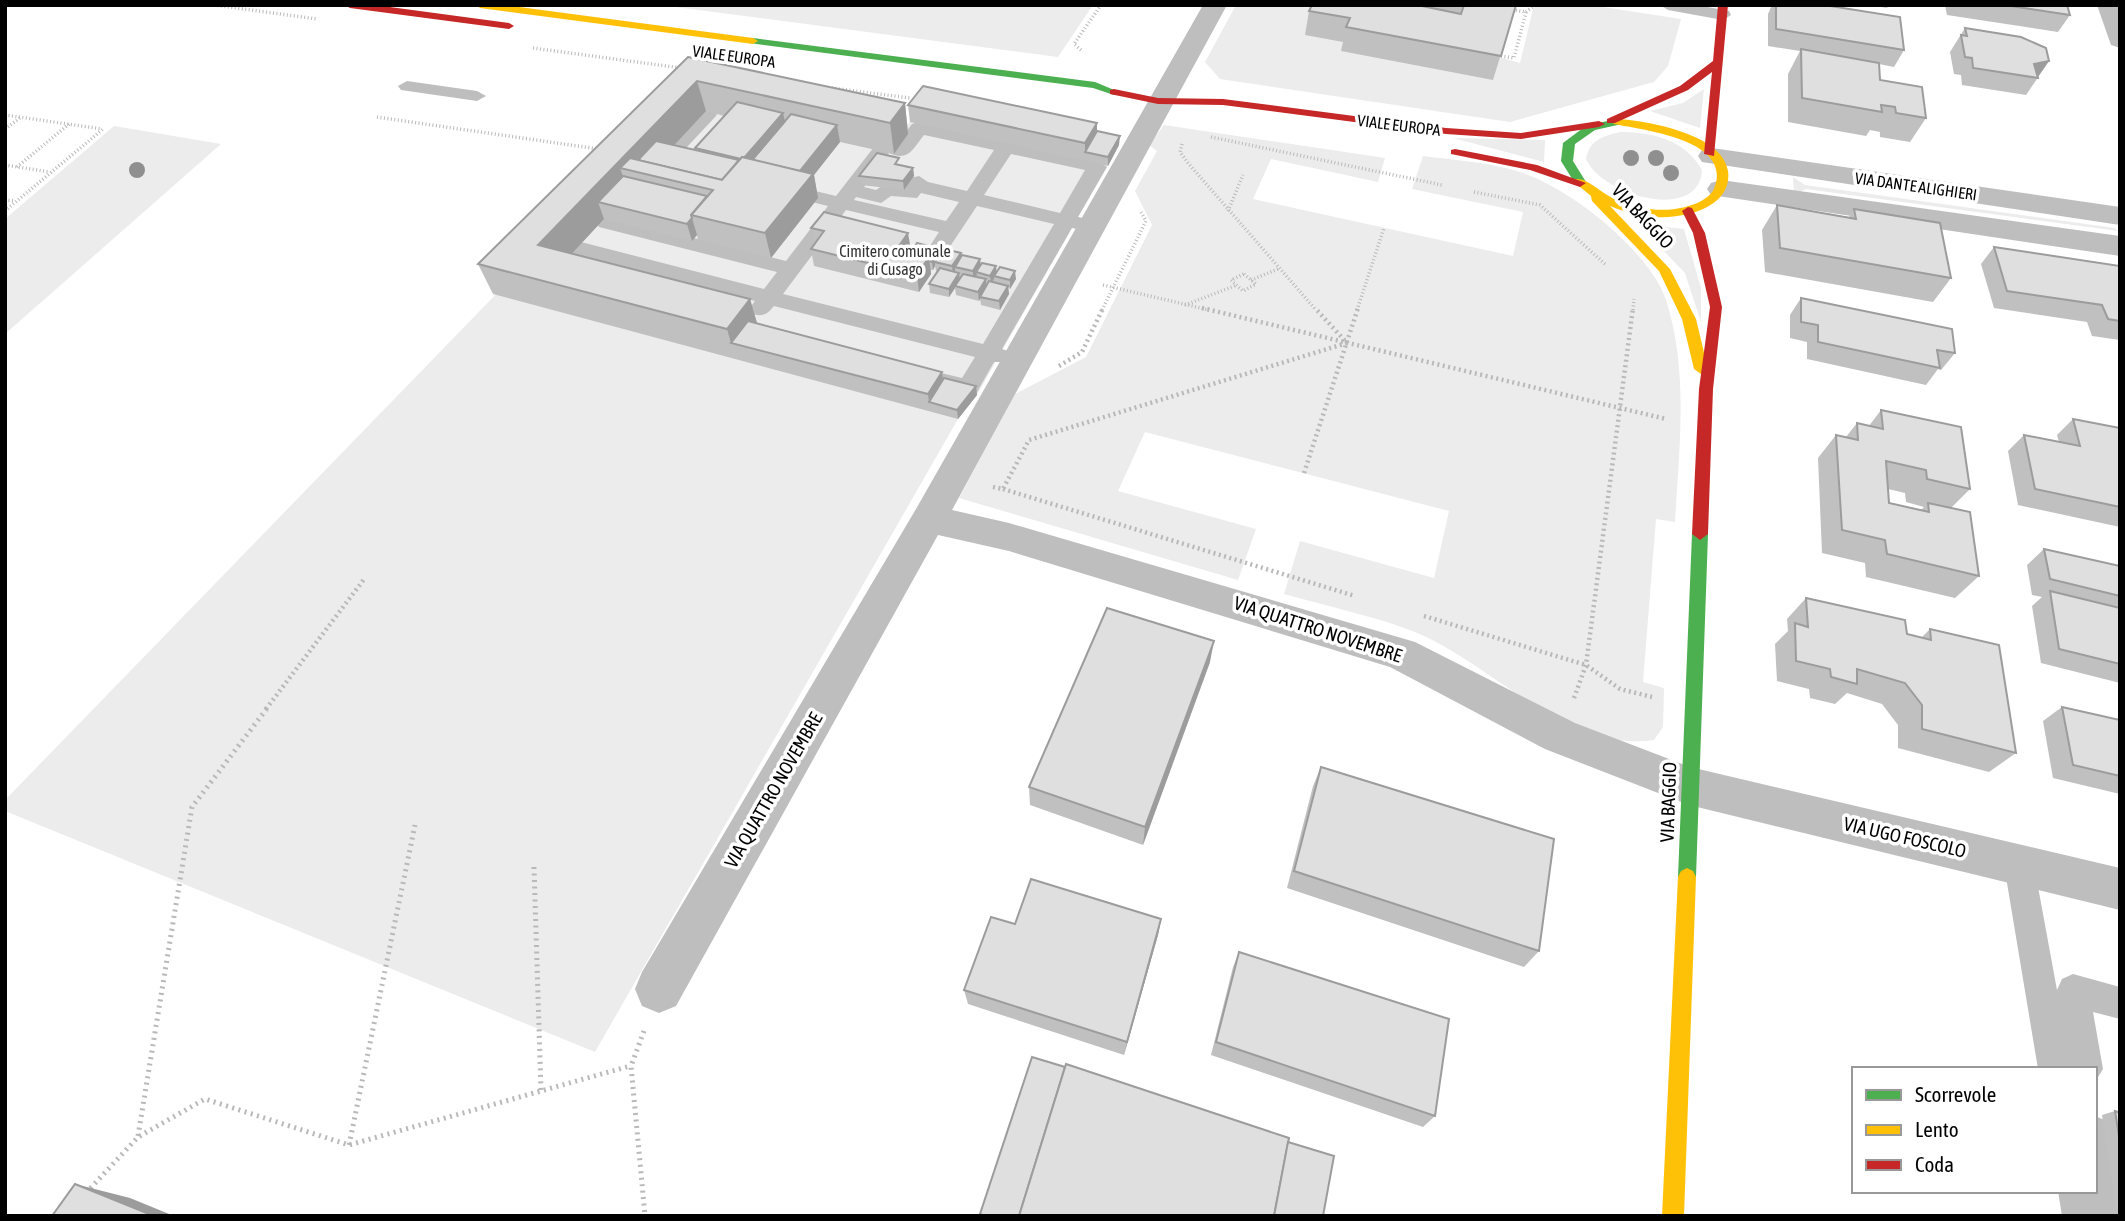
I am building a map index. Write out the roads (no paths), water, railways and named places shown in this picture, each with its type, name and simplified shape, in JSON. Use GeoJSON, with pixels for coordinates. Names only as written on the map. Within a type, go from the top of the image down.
{"type":"FeatureCollection","features":[{"type":"Feature","properties":{"kind":"street"},"geometry":{"type":"LineString","coordinates":[[350,5],[526,29]]}},
{"type":"Feature","properties":{"kind":"street","name":"VIALE EUROPA"},"geometry":{"type":"LineString","coordinates":[[480,5],[1095,85],[1118,94],[1161,100],[1200,105],[1223,102],[1447,131],[1521,136],[1603,123]]}},
{"type":"Feature","properties":{"kind":"street","name":"VIA QUATTRO NOVEMBRE"},"geometry":{"type":"LineString","coordinates":[[659,989],[952,477],[1002,357],[1078,223],[1139,146],[1161,100],[1215,5]]}},
{"type":"Feature","properties":{"kind":"street"},"geometry":{"type":"LineString","coordinates":[[2109,5],[2120,40]]}},
{"type":"Feature","properties":{"kind":"street"},"geometry":{"type":"LineString","coordinates":[[1711,155],[1721,79],[1719,61],[1723,10]]}},
{"type":"Feature","properties":{"kind":"street"},"geometry":{"type":"LineString","coordinates":[[1585,187],[1568,167],[1566,150],[1574,137],[1684,88],[1719,61]]}},
{"type":"Feature","properties":{"kind":"street","name":"VIALE EUROPA"},"geometry":{"type":"LineString","coordinates":[[1097,101],[1118,94]]}},
{"type":"Feature","properties":{"kind":"street","name":"VIALE EUROPA"},"geometry":{"type":"LineString","coordinates":[[1200,105],[1225,119]]}},
{"type":"Feature","properties":{"kind":"street"},"geometry":{"type":"LineString","coordinates":[[1603,123],[1635,122],[1671,130],[1711,155],[1722,173],[1721,189],[1709,202],[1688,211]]}},
{"type":"Feature","properties":{"kind":"street","name":"VIALE EUROPA"},"geometry":{"type":"LineString","coordinates":[[1438,149],[1533,167],[1585,187],[1617,204],[1641,211],[1688,211]]}},
{"type":"Feature","properties":{"kind":"street","name":"VIA DANTE ALIGHIERI"},"geometry":{"type":"LineString","coordinates":[[1711,155],[2120,216]]}},
{"type":"Feature","properties":{"kind":"street","name":"VIA BAGGIO"},"geometry":{"type":"LineString","coordinates":[[1585,187],[1668,277],[1689,319],[1706,389]]}},
{"type":"Feature","properties":{"kind":"street","name":"VIA DANTE ALIGHIERI"},"geometry":{"type":"LineString","coordinates":[[1721,189],[2120,246]]}},
{"type":"Feature","properties":{"kind":"street","name":"VIA BAGGIO"},"geometry":{"type":"LineString","coordinates":[[1673,1216],[1704,428],[1716,307],[1699,233],[1688,211]]}},
{"type":"Feature","properties":{"kind":"street","name":"VIA QUATTRO NOVEMBRE"},"geometry":{"type":"LineString","coordinates":[[929,519],[1009,537],[1401,654],[1560,736],[1689,786]]}},
{"type":"Feature","properties":{"kind":"street","name":"VIA UGO FOSCOLO"},"geometry":{"type":"LineString","coordinates":[[1689,786],[2120,889]]}},
{"type":"Feature","properties":{"kind":"lane"},"geometry":{"type":"LineString","coordinates":[[1668,5],[1723,10]]}},
{"type":"Feature","properties":{"kind":"lane"},"geometry":{"type":"LineString","coordinates":[[407,86],[477,96]]}},
{"type":"Feature","properties":{"kind":"lane"},"geometry":{"type":"LineString","coordinates":[[665,159],[709,112]]}},
{"type":"Feature","properties":{"kind":"lane"},"geometry":{"type":"LineString","coordinates":[[746,327],[846,196],[884,153],[901,152],[919,128],[1097,167],[1078,223],[905,183],[886,189],[881,197],[846,196],[761,184]]}},
{"type":"Feature","properties":{"kind":"lane"},"geometry":{"type":"LineString","coordinates":[[936,252],[1006,147]]}},
{"type":"Feature","properties":{"kind":"lane"},"geometry":{"type":"LineString","coordinates":[[884,153],[913,167],[905,183]]}},
{"type":"Feature","properties":{"kind":"lane"},"geometry":{"type":"LineString","coordinates":[[846,196],[951,229]]}},
{"type":"Feature","properties":{"kind":"lane"},"geometry":{"type":"LineString","coordinates":[[564,267],[607,221],[790,269]]}},
{"type":"Feature","properties":{"kind":"lane"},"geometry":{"type":"LineString","coordinates":[[653,290],[710,224]]}},
{"type":"Feature","properties":{"kind":"lane"},"geometry":{"type":"LineString","coordinates":[[824,225],[849,231]]}},
{"type":"Feature","properties":{"kind":"lane"},"geometry":{"type":"LineString","coordinates":[[911,246],[960,258]]}},
{"type":"Feature","properties":{"kind":"lane"},"geometry":{"type":"LineString","coordinates":[[581,249],[1002,357]]}},
{"type":"Feature","properties":{"kind":"lane"},"geometry":{"type":"LineString","coordinates":[[1009,270],[1049,276]]}},
{"type":"Feature","properties":{"kind":"lane"},"geometry":{"type":"LineString","coordinates":[[917,374],[968,388],[1002,357]]}},
{"type":"Feature","properties":{"kind":"lane"},"geometry":{"type":"LineString","coordinates":[[2019,865],[2055,1067]]}},
{"type":"Feature","properties":{"kind":"lane"},"geometry":{"type":"LineString","coordinates":[[2085,1067],[2073,990],[2120,1003]]}},
{"type":"Feature","properties":{"kind":"lane"},"geometry":{"type":"LineString","coordinates":[[2097,1146],[2108,1216]]}},
{"type":"Feature","properties":{"kind":"lane"},"geometry":{"type":"LineString","coordinates":[[2076,1193],[2080,1216]]}},
{"type":"Feature","properties":{"kind":"park label","name":"Cimitero comunale di Cusago"},"geometry":{"type":"Point","coordinates":[895,260]}}]}
